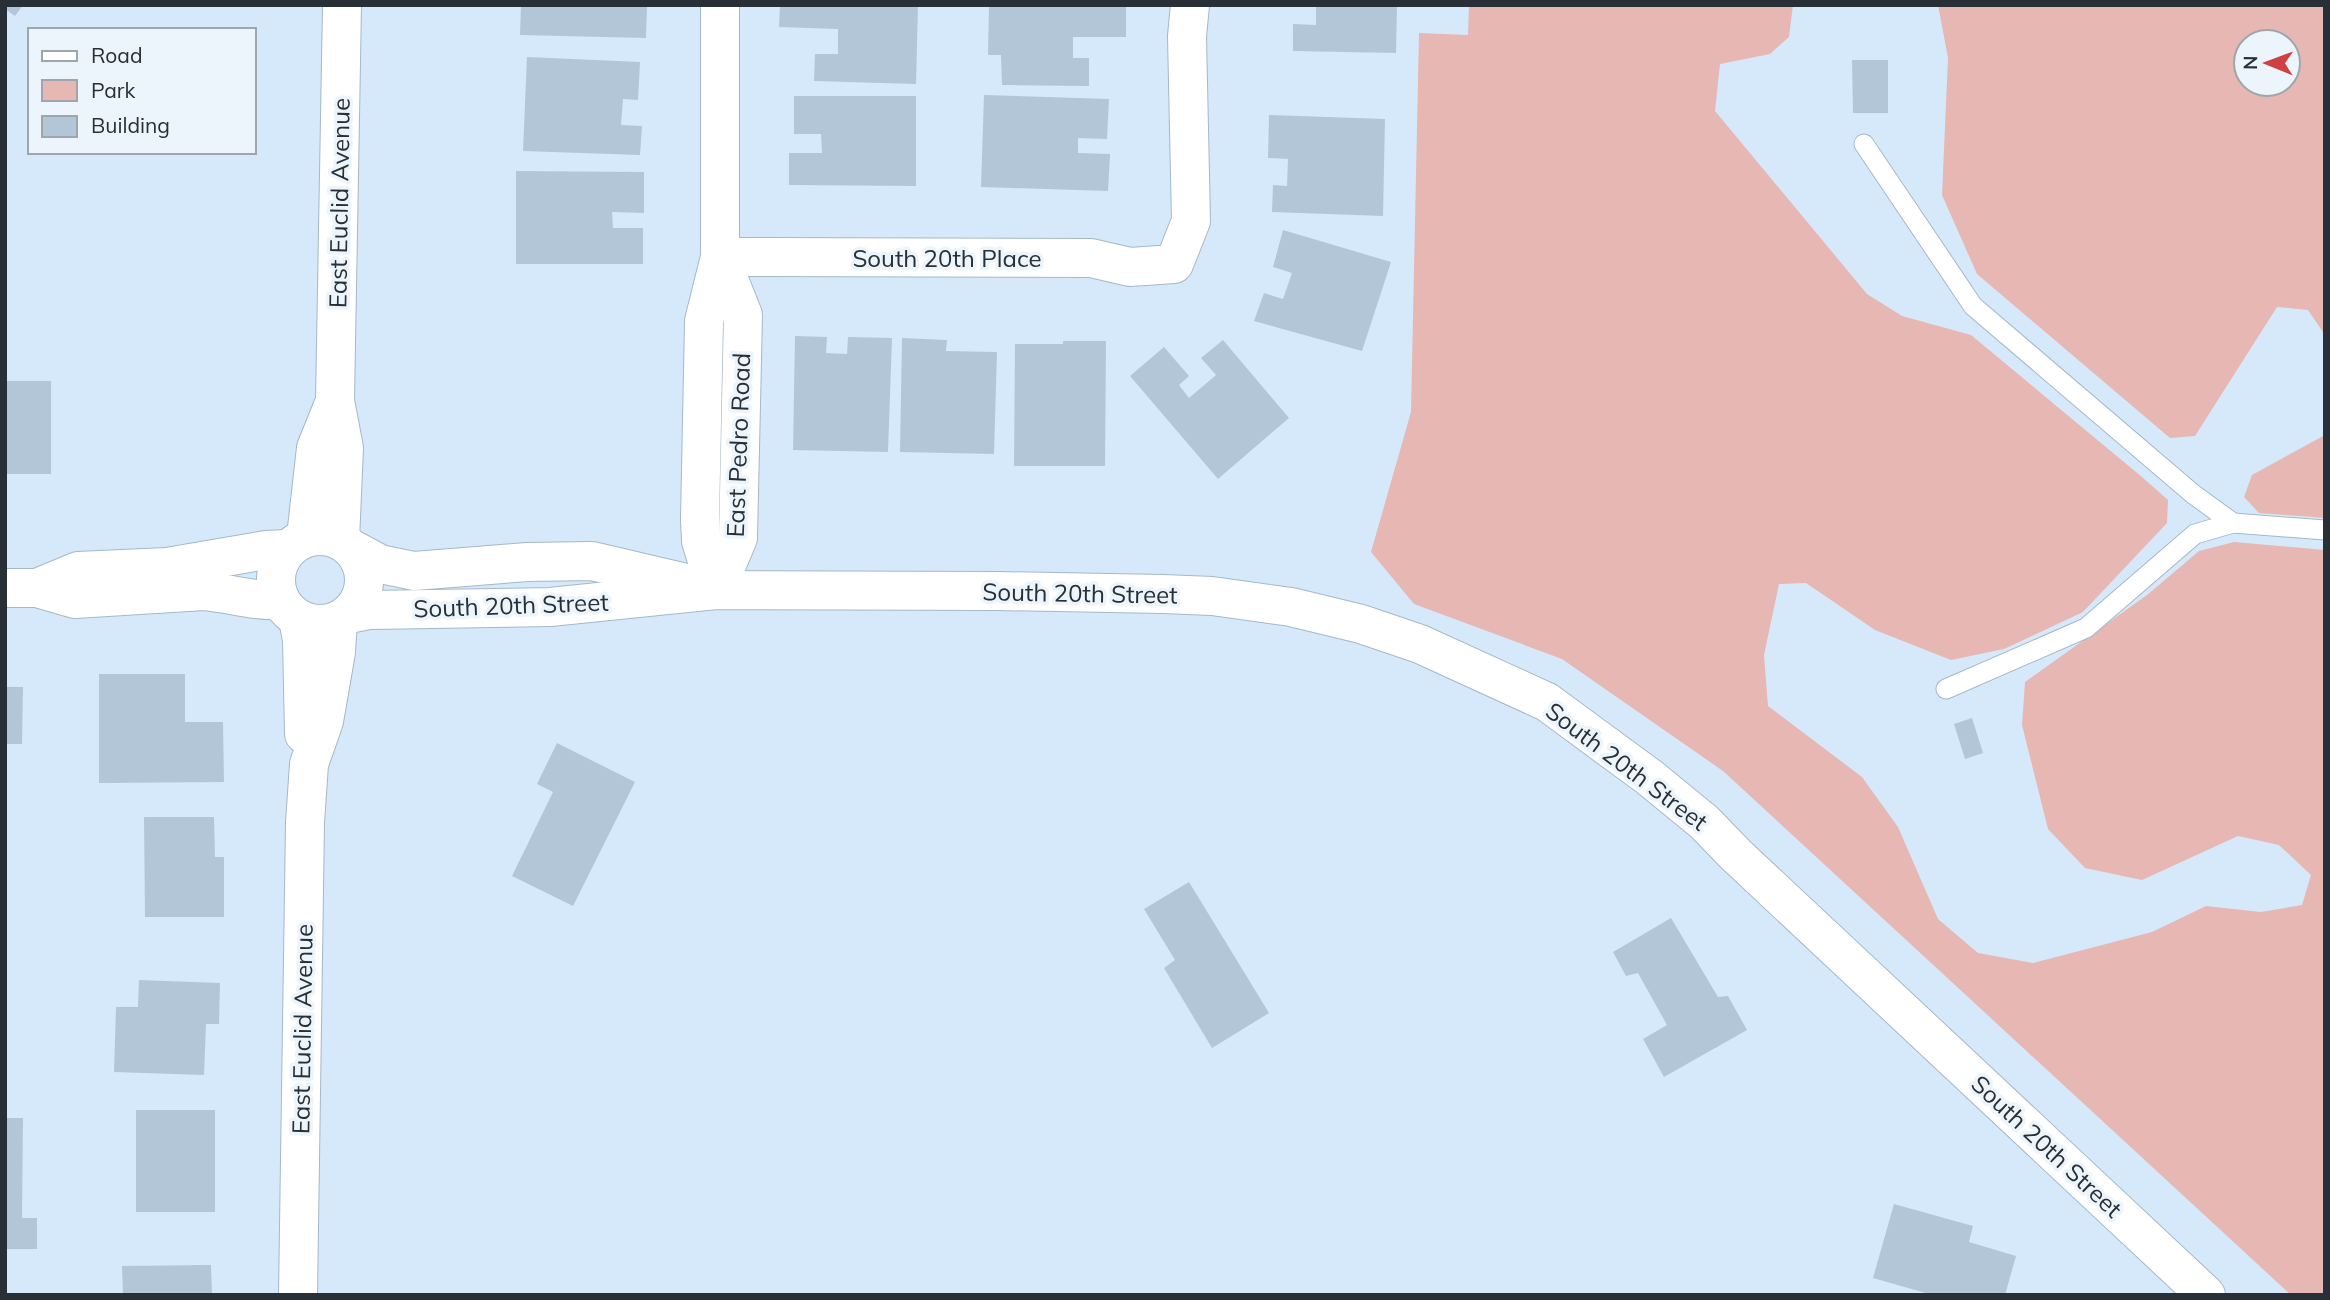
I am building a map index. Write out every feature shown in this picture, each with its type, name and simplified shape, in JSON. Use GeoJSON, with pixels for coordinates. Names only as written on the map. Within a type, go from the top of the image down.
{"type":"FeatureCollection","features":[{"type":"Feature","properties":{"kind":"street","name":"East Euclid Avenue"},"geometry":{"type":"LineString","coordinates":[[321,544],[344,448],[335,401],[342,5]]}},
{"type":"Feature","properties":{"kind":"street","name":"East Pedro Road"},"geometry":{"type":"LineString","coordinates":[[716,590],[701,541],[701,519],[704,321],[720,257],[720,5]]}},
{"type":"Feature","properties":{"kind":"street","name":"South 20th Place"},"geometry":{"type":"LineString","coordinates":[[720,257],[1091,258],[1130,267],[1174,264],[1191,220],[1187,36],[1190,5]]}},
{"type":"Feature","properties":{"kind":"street","name":"South 20th Street"},"geometry":{"type":"LineString","coordinates":[[321,544],[380,565],[414,571],[527,562],[592,561],[716,590]]}},
{"type":"Feature","properties":{"kind":"street"},"geometry":{"type":"LineString","coordinates":[[289,609],[276,587],[275,573],[279,560],[321,544]]}},
{"type":"Feature","properties":{"kind":"street"},"geometry":{"type":"LineString","coordinates":[[321,544],[360,561],[364,575],[358,603],[343,617],[324,624],[311,624],[289,609],[267,601],[225,593],[204,591],[75,599],[21,588],[78,571],[167,567],[265,550],[321,544]]}},
{"type":"Feature","properties":{"kind":"street","name":"South 20th Street"},"geometry":{"type":"LineString","coordinates":[[343,617],[369,610],[550,607],[716,590],[997,591],[1212,596],[1291,607],[1362,624],[1420,643],[1547,702],[1630,762],[1704,822],[2206,1295]]}},
{"type":"Feature","properties":{"kind":"street","name":"East Euclid Avenue"},"geometry":{"type":"LineString","coordinates":[[289,609],[302,640],[303,734],[309,764],[305,837],[298,1295]]}},
{"type":"Feature","properties":{"kind":"street","name":"East Euclid Avenue"},"geometry":{"type":"LineString","coordinates":[[309,764],[324,721],[343,617]]}},
{"type":"Feature","properties":{"kind":"lane"},"geometry":{"type":"LineString","coordinates":[[1864,144],[1973,306],[2193,494],[2233,523]]}},
{"type":"Feature","properties":{"kind":"lane"},"geometry":{"type":"LineString","coordinates":[[1946,689],[2085,628],[2194,534],[2233,523],[2325,530]]}},
{"type":"Feature","properties":{"kind":"green space"},"geometry":{"type":"Polygon","coordinates":[[[1469,5],[1793,5],[1789,37],[1770,54],[1720,64],[1715,111],[1867,294],[1902,316],[1971,335],[2168,500],[2167,523],[2083,612],[2004,649],[1951,660],[1875,630],[1806,583],[1779,584],[1764,655],[1768,706],[1862,777],[1898,827],[1938,919],[1978,953],[2033,963],[2152,932],[2206,906],[2261,912],[2302,905],[2311,875],[2279,845],[2238,836],[2142,880],[2085,868],[2048,829],[2022,725],[2025,682],[2147,595],[2199,551],[2234,542],[2325,550],[2325,1295],[2291,1295],[1723,771],[1562,659],[1414,604],[1371,552],[1411,412],[1419,33],[1468,35],[1469,5]]]}},
{"type":"Feature","properties":{"kind":"green space"},"geometry":{"type":"Polygon","coordinates":[[[1938,5],[2325,5],[2325,335],[2308,310],[2277,307],[2195,436],[2170,438],[1977,274],[1942,195],[1948,58],[1938,5]]]}},
{"type":"Feature","properties":{"kind":"green space"},"geometry":{"type":"Polygon","coordinates":[[[2325,435],[2325,518],[2259,513],[2244,497],[2252,475],[2325,435]]]}},
{"type":"Feature","properties":{"kind":"building"},"geometry":{"type":"Polygon","coordinates":[[[5,5],[23,5],[15,16],[5,9],[5,5]]]}},
{"type":"Feature","properties":{"kind":"building"},"geometry":{"type":"Polygon","coordinates":[[[521,5],[647,5],[646,38],[520,35],[521,5]]]}},
{"type":"Feature","properties":{"kind":"building"},"geometry":{"type":"Polygon","coordinates":[[[780,5],[918,5],[916,84],[814,81],[815,54],[838,54],[838,29],[779,27],[780,5]]]}},
{"type":"Feature","properties":{"kind":"building"},"geometry":{"type":"Polygon","coordinates":[[[989,5],[1126,5],[1126,37],[1073,37],[1073,58],[1089,58],[1089,86],[1002,85],[1001,55],[988,55],[989,5]]]}},
{"type":"Feature","properties":{"kind":"building"},"geometry":{"type":"Polygon","coordinates":[[[1316,5],[1397,5],[1396,53],[1293,51],[1293,24],[1316,25],[1316,5]]]}},
{"type":"Feature","properties":{"kind":"building"},"geometry":{"type":"Polygon","coordinates":[[[527,57],[640,62],[638,100],[623,99],[621,125],[642,126],[640,155],[523,151],[527,57]]]}},
{"type":"Feature","properties":{"kind":"building"},"geometry":{"type":"Polygon","coordinates":[[[1852,60],[1888,60],[1888,113],[1853,113],[1852,60]]]}},
{"type":"Feature","properties":{"kind":"building"},"geometry":{"type":"Polygon","coordinates":[[[984,95],[1109,99],[1107,139],[1078,138],[1078,153],[1110,154],[1108,191],[981,187],[984,95]]]}},
{"type":"Feature","properties":{"kind":"building"},"geometry":{"type":"Polygon","coordinates":[[[794,96],[916,96],[916,186],[789,185],[789,153],[822,153],[821,134],[794,134],[794,96]]]}},
{"type":"Feature","properties":{"kind":"building"},"geometry":{"type":"Polygon","coordinates":[[[1269,115],[1385,119],[1383,216],[1272,212],[1273,185],[1287,186],[1288,159],[1268,158],[1269,115]]]}},
{"type":"Feature","properties":{"kind":"building"},"geometry":{"type":"Polygon","coordinates":[[[516,171],[644,172],[644,213],[612,212],[613,228],[643,228],[643,264],[516,264],[516,171]]]}},
{"type":"Feature","properties":{"kind":"building"},"geometry":{"type":"Polygon","coordinates":[[[1283,230],[1391,262],[1362,351],[1254,321],[1264,293],[1283,299],[1292,273],[1273,267],[1283,230]]]}},
{"type":"Feature","properties":{"kind":"building"},"geometry":{"type":"Polygon","coordinates":[[[795,336],[827,337],[826,353],[847,354],[848,337],[892,338],[888,452],[793,450],[795,336]]]}},
{"type":"Feature","properties":{"kind":"building"},"geometry":{"type":"Polygon","coordinates":[[[902,338],[947,340],[946,351],[997,352],[994,454],[900,452],[902,338]]]}},
{"type":"Feature","properties":{"kind":"building"},"geometry":{"type":"Polygon","coordinates":[[[1223,340],[1289,418],[1218,479],[1130,376],[1164,347],[1189,376],[1179,385],[1189,398],[1216,375],[1201,358],[1223,340]]]}},
{"type":"Feature","properties":{"kind":"building"},"geometry":{"type":"Polygon","coordinates":[[[1063,341],[1106,341],[1105,466],[1014,466],[1015,344],[1063,344],[1063,341]]]}},
{"type":"Feature","properties":{"kind":"building"},"geometry":{"type":"Polygon","coordinates":[[[5,381],[51,381],[51,474],[5,474],[5,381]]]}},
{"type":"Feature","properties":{"kind":"building"},"geometry":{"type":"Polygon","coordinates":[[[99,674],[185,674],[185,722],[223,722],[224,782],[99,783],[99,674]]]}},
{"type":"Feature","properties":{"kind":"building"},"geometry":{"type":"Polygon","coordinates":[[[5,687],[23,687],[22,744],[5,744],[5,687]]]}},
{"type":"Feature","properties":{"kind":"building"},"geometry":{"type":"Polygon","coordinates":[[[1972,718],[1983,753],[1965,759],[1954,724],[1972,718]]]}},
{"type":"Feature","properties":{"kind":"building"},"geometry":{"type":"Polygon","coordinates":[[[557,743],[635,782],[573,906],[512,876],[553,792],[537,784],[557,743]]]}},
{"type":"Feature","properties":{"kind":"building"},"geometry":{"type":"Polygon","coordinates":[[[144,817],[214,817],[215,857],[224,857],[224,917],[145,917],[144,817]]]}},
{"type":"Feature","properties":{"kind":"building"},"geometry":{"type":"Polygon","coordinates":[[[1189,882],[1269,1013],[1212,1048],[1164,968],[1175,960],[1144,909],[1189,882]]]}},
{"type":"Feature","properties":{"kind":"building"},"geometry":{"type":"Polygon","coordinates":[[[1671,918],[1718,997],[1728,996],[1747,1030],[1664,1077],[1643,1039],[1667,1025],[1638,973],[1626,976],[1613,952],[1671,918]]]}},
{"type":"Feature","properties":{"kind":"building"},"geometry":{"type":"Polygon","coordinates":[[[139,980],[220,983],[219,1024],[206,1024],[204,1075],[114,1072],[116,1007],[138,1007],[139,980]]]}},
{"type":"Feature","properties":{"kind":"building"},"geometry":{"type":"Polygon","coordinates":[[[136,1110],[215,1110],[215,1212],[136,1212],[136,1110]]]}},
{"type":"Feature","properties":{"kind":"building"},"geometry":{"type":"Polygon","coordinates":[[[5,1118],[23,1118],[22,1218],[37,1218],[37,1249],[5,1249],[5,1118]]]}},
{"type":"Feature","properties":{"kind":"building"},"geometry":{"type":"Polygon","coordinates":[[[1894,1204],[1973,1226],[1969,1242],[2016,1256],[2005,1295],[1933,1295],[1873,1278],[1894,1204]]]}},
{"type":"Feature","properties":{"kind":"building"},"geometry":{"type":"Polygon","coordinates":[[[211,1265],[212,1295],[123,1295],[122,1266],[211,1265]]]}}]}
